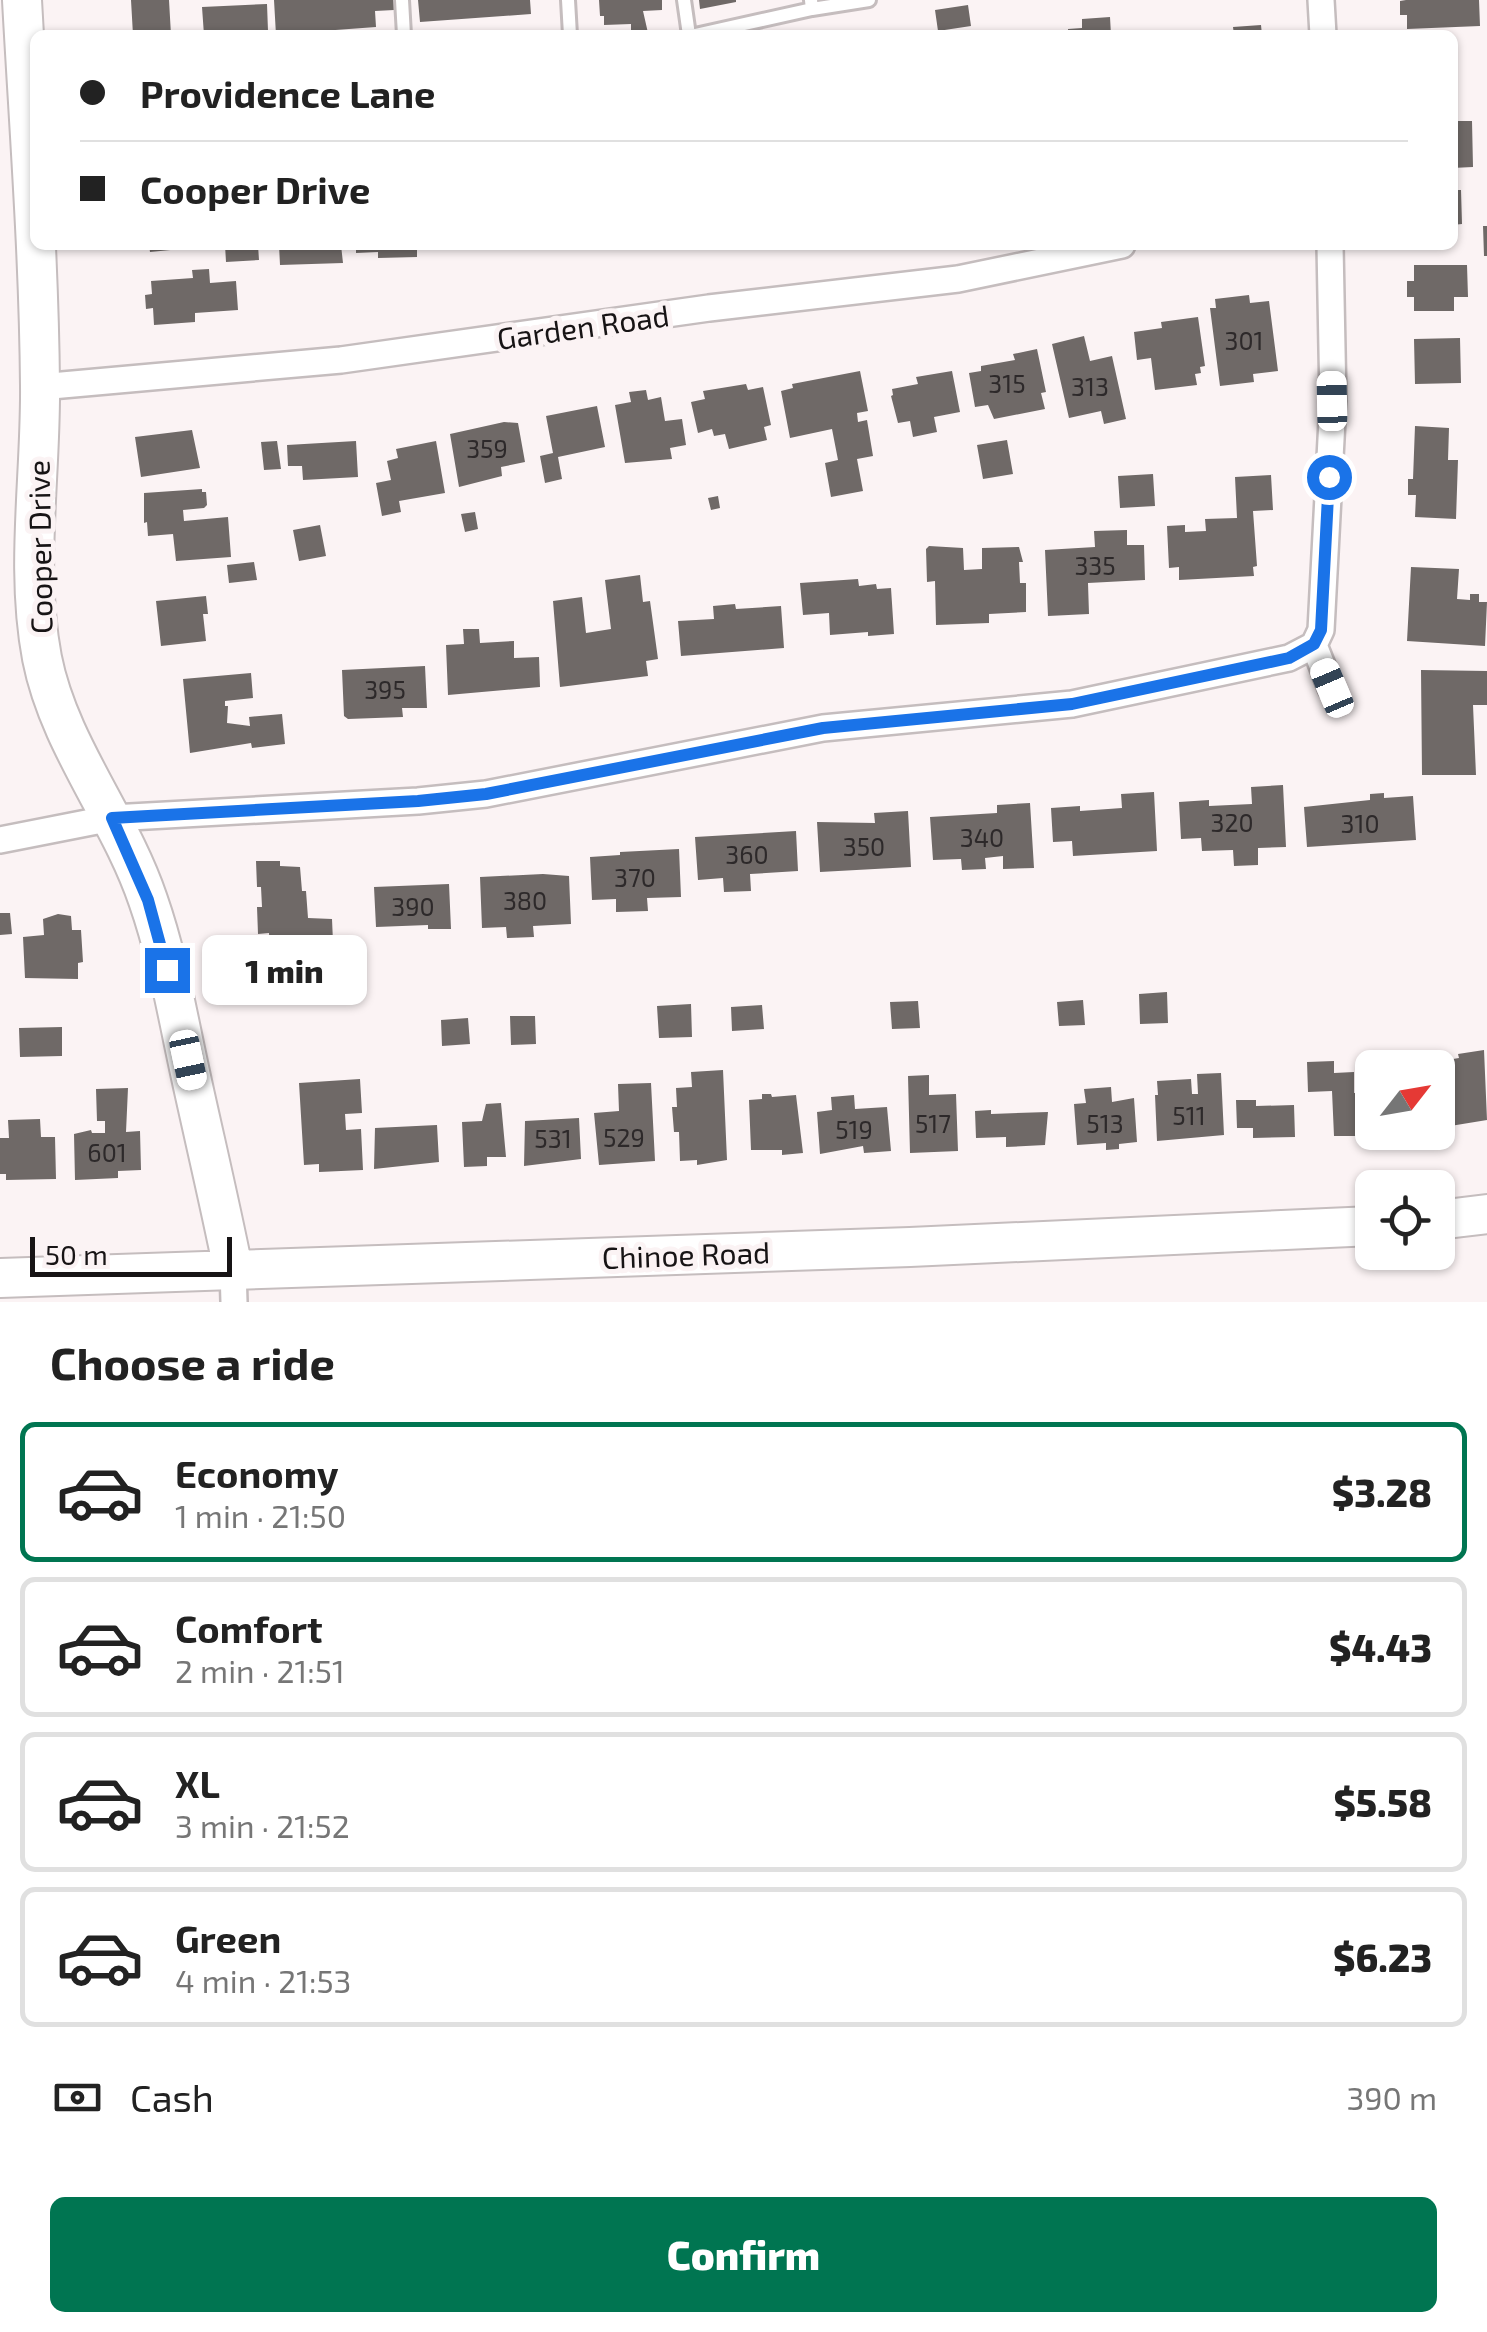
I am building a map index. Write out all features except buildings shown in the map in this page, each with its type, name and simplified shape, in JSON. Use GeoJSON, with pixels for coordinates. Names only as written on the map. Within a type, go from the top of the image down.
{"type":"FeatureCollection","features":[{"type":"Feature","properties":{"kind":"street","name":"Cooper Drive"},"geometry":{"type":"LineString","coordinates":[[22,0],[30,172]]}},
{"type":"Feature","properties":{"kind":"street"},"geometry":{"type":"LineString","coordinates":[[1321,0],[1323,30]]}},
{"type":"Feature","properties":{"kind":"street","name":"Cooper Drive"},"geometry":{"type":"LineString","coordinates":[[34,250],[40,387],[37,623],[42,657],[50,689],[73,744],[135,865],[160,938],[210,1155],[233,1286]]}},
{"type":"Feature","properties":{"kind":"street","name":"Garden Road"},"geometry":{"type":"LineString","coordinates":[[40,387],[342,360],[709,308],[958,280],[1099,250]]}},
{"type":"Feature","properties":{"kind":"street"},"geometry":{"type":"LineString","coordinates":[[0,840],[112,818],[486,794],[823,728],[1072,704],[1289,658],[1314,644],[1321,630],[1332,401],[1330,250]]}},
{"type":"Feature","properties":{"kind":"street"},"geometry":{"type":"LineString","coordinates":[[1314,644],[1332,688]]}},
{"type":"Feature","properties":{"kind":"street"},"geometry":{"type":"LineString","coordinates":[[1455,1218],[1487,1214]]}},
{"type":"Feature","properties":{"kind":"street","name":"Chinoe Road"},"geometry":{"type":"LineString","coordinates":[[0,1278],[233,1286],[910,1247],[1355,1227]]}},
{"type":"Feature","properties":{"kind":"lane"},"geometry":{"type":"LineString","coordinates":[[402,0],[404,30]]}},
{"type":"Feature","properties":{"kind":"lane"},"geometry":{"type":"LineString","coordinates":[[568,0],[570,30]]}},
{"type":"Feature","properties":{"kind":"lane"},"geometry":{"type":"LineString","coordinates":[[684,0],[691,30]]}},
{"type":"Feature","properties":{"kind":"lane"},"geometry":{"type":"LineString","coordinates":[[711,30],[812,4],[869,0]]}},
{"type":"Feature","properties":{"kind":"route"},"geometry":{"type":"LineString","coordinates":[[167,970],[148,900],[112,818],[486,794],[823,728],[1072,704],[1289,658],[1314,644],[1321,630],[1329,477]]}}]}
